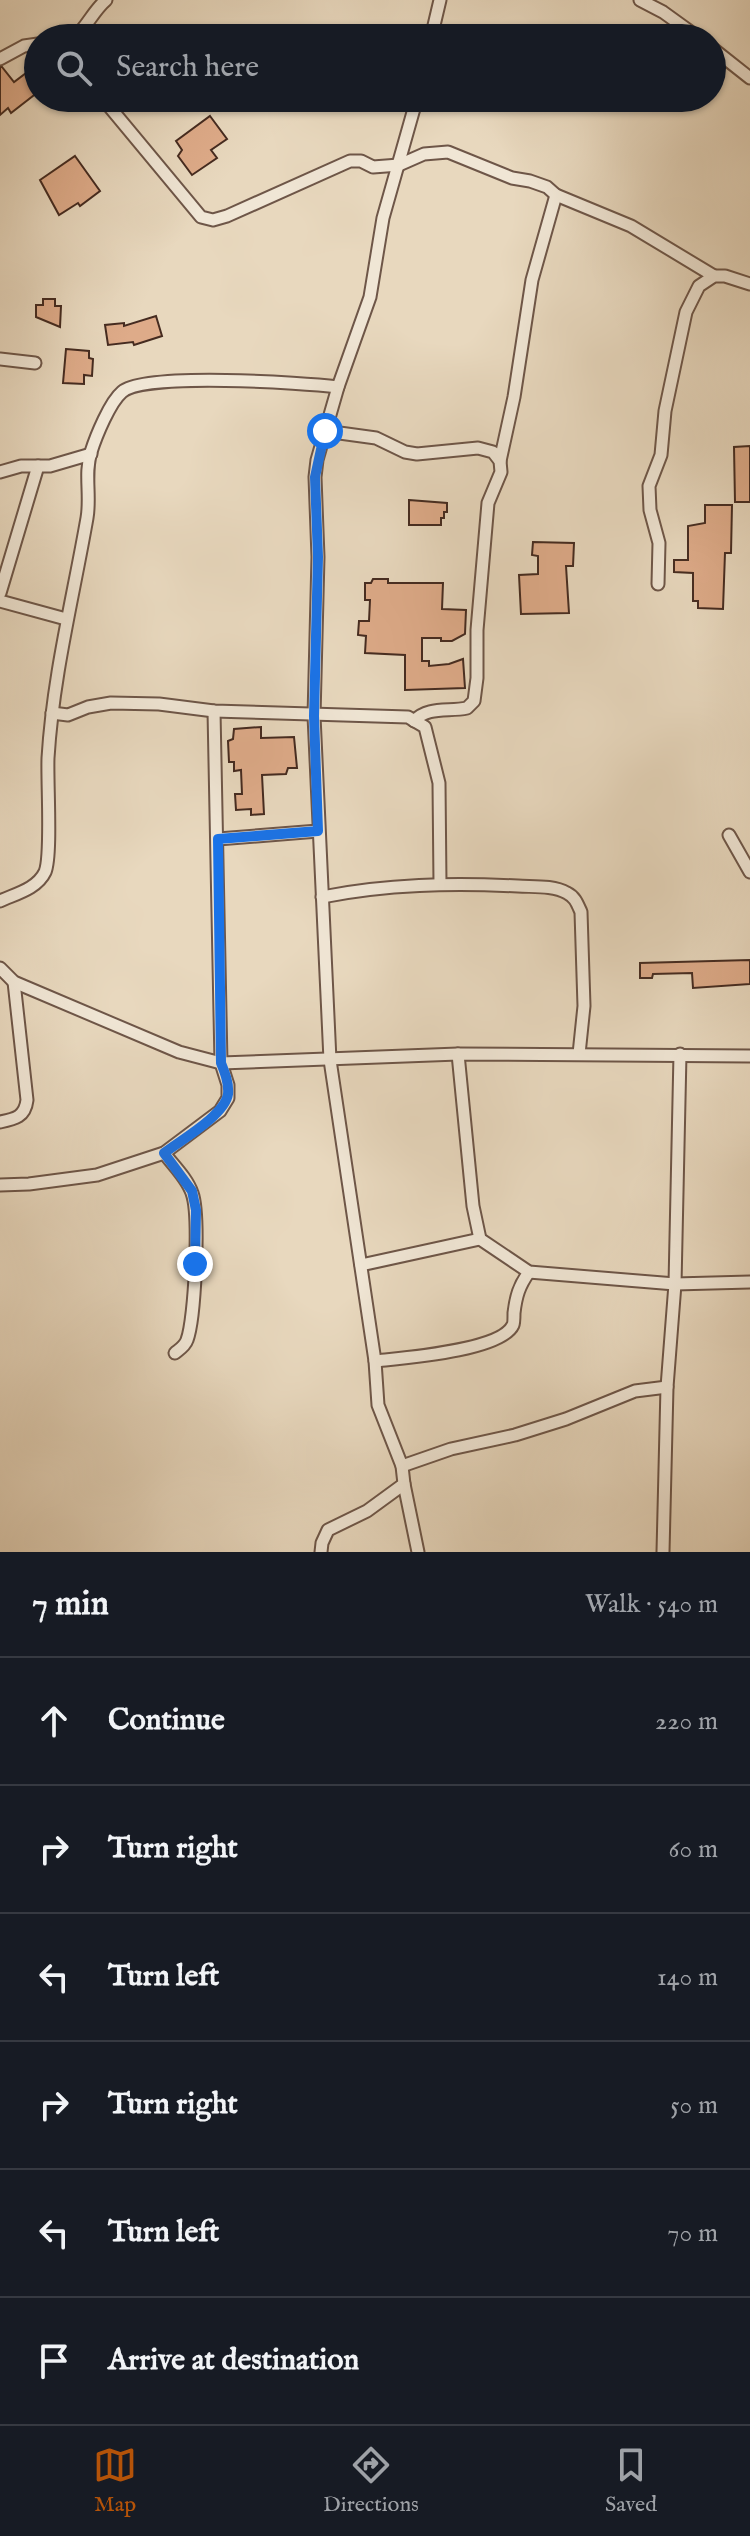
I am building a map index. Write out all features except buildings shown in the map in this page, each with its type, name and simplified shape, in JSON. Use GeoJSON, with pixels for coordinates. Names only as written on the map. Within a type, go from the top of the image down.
{"type":"FeatureCollection","features":[{"type":"Feature","properties":{"kind":"street"},"geometry":{"type":"LineString","coordinates":[[89,24],[106,0]]}},
{"type":"Feature","properties":{"kind":"street"},"geometry":{"type":"LineString","coordinates":[[434,24],[440,0]]}},
{"type":"Feature","properties":{"kind":"street"},"geometry":{"type":"LineString","coordinates":[[640,0],[680,24]]}},
{"type":"Feature","properties":{"kind":"street"},"geometry":{"type":"LineString","coordinates":[[0,59],[24,46]]}},
{"type":"Feature","properties":{"kind":"street"},"geometry":{"type":"LineString","coordinates":[[726,59],[750,78]]}},
{"type":"Feature","properties":{"kind":"street"},"geometry":{"type":"LineString","coordinates":[[113,112],[201,217],[213,220],[350,161],[361,161],[373,167],[399,165],[424,154],[448,152],[512,178],[547,187],[556,195],[631,226],[714,276],[750,284]]}},
{"type":"Feature","properties":{"kind":"street"},"geometry":{"type":"LineString","coordinates":[[413,112],[383,218],[370,297],[338,387],[315,477],[318,557],[314,716],[330,1060],[375,1361],[378,1405],[402,1466],[418,1552]]}},
{"type":"Feature","properties":{"kind":"street"},"geometry":{"type":"LineString","coordinates":[[414,721],[429,711],[467,708],[474,701],[488,503],[501,472],[500,461],[514,397],[532,280],[556,195]]}},
{"type":"Feature","properties":{"kind":"street"},"geometry":{"type":"LineString","coordinates":[[658,584],[659,543],[650,510],[649,486],[661,455],[665,411],[686,312],[699,286],[714,276]]}},
{"type":"Feature","properties":{"kind":"street"},"geometry":{"type":"LineString","coordinates":[[0,359],[35,363]]}},
{"type":"Feature","properties":{"kind":"street"},"geometry":{"type":"LineString","coordinates":[[0,901],[36,885],[48,866],[46,785],[52,713],[66,619],[88,511],[91,454],[107,415],[121,392],[141,383],[166,381],[297,382],[338,387]]}},
{"type":"Feature","properties":{"kind":"street"},"geometry":{"type":"LineString","coordinates":[[325,431],[376,438],[410,454],[478,448],[493,452],[500,461]]}},
{"type":"Feature","properties":{"kind":"street"},"geometry":{"type":"LineString","coordinates":[[0,472],[21,466],[50,466],[91,454]]}},
{"type":"Feature","properties":{"kind":"street"},"geometry":{"type":"LineString","coordinates":[[0,593],[38,466]]}},
{"type":"Feature","properties":{"kind":"street"},"geometry":{"type":"LineString","coordinates":[[0,601],[66,619]]}},
{"type":"Feature","properties":{"kind":"street"},"geometry":{"type":"LineString","coordinates":[[52,713],[68,715],[111,703],[314,716],[408,717],[425,727],[439,783],[440,884]]}},
{"type":"Feature","properties":{"kind":"street"},"geometry":{"type":"LineString","coordinates":[[0,1185],[97,1175],[164,1153],[220,1111],[228,1098],[228,1085],[221,1063],[214,711]]}},
{"type":"Feature","properties":{"kind":"street"},"geometry":{"type":"LineString","coordinates":[[218,839],[318,831]]}},
{"type":"Feature","properties":{"kind":"street"},"geometry":{"type":"LineString","coordinates":[[729,835],[750,872]]}},
{"type":"Feature","properties":{"kind":"street"},"geometry":{"type":"LineString","coordinates":[[322,897],[365,889],[440,884],[549,888],[565,892],[576,900],[581,912],[584,1006],[579,1054]]}},
{"type":"Feature","properties":{"kind":"street"},"geometry":{"type":"LineString","coordinates":[[0,968],[14,982],[179,1052],[221,1063],[458,1054],[750,1056]]}},
{"type":"Feature","properties":{"kind":"street"},"geometry":{"type":"LineString","coordinates":[[0,1122],[19,1118],[26,1109],[27,1100],[14,982]]}},
{"type":"Feature","properties":{"kind":"street"},"geometry":{"type":"LineString","coordinates":[[458,1054],[473,1206],[480,1239],[529,1272],[675,1284],[750,1282]]}},
{"type":"Feature","properties":{"kind":"street"},"geometry":{"type":"LineString","coordinates":[[663,1552],[667,1387],[675,1284],[680,1054]]}},
{"type":"Feature","properties":{"kind":"street"},"geometry":{"type":"LineString","coordinates":[[164,1153],[192,1191],[196,1210],[190,1332],[186,1345],[175,1353]]}},
{"type":"Feature","properties":{"kind":"street"},"geometry":{"type":"LineString","coordinates":[[361,1265],[480,1239]]}},
{"type":"Feature","properties":{"kind":"street"},"geometry":{"type":"LineString","coordinates":[[375,1361],[425,1357],[470,1348],[505,1335],[513,1324],[518,1286],[529,1272]]}},
{"type":"Feature","properties":{"kind":"street"},"geometry":{"type":"LineString","coordinates":[[402,1466],[451,1449],[515,1435],[566,1419],[635,1391],[667,1387]]}},
{"type":"Feature","properties":{"kind":"street"},"geometry":{"type":"LineString","coordinates":[[321,1552],[328,1530],[367,1511],[404,1484]]}},
{"type":"Feature","properties":{"kind":"route"},"geometry":{"type":"LineString","coordinates":[[195,1264],[196,1210],[192,1191],[164,1153],[220,1111],[228,1098],[228,1085],[221,1063],[218,839],[318,831],[314,716],[318,557],[315,477],[325,431]]}}]}
